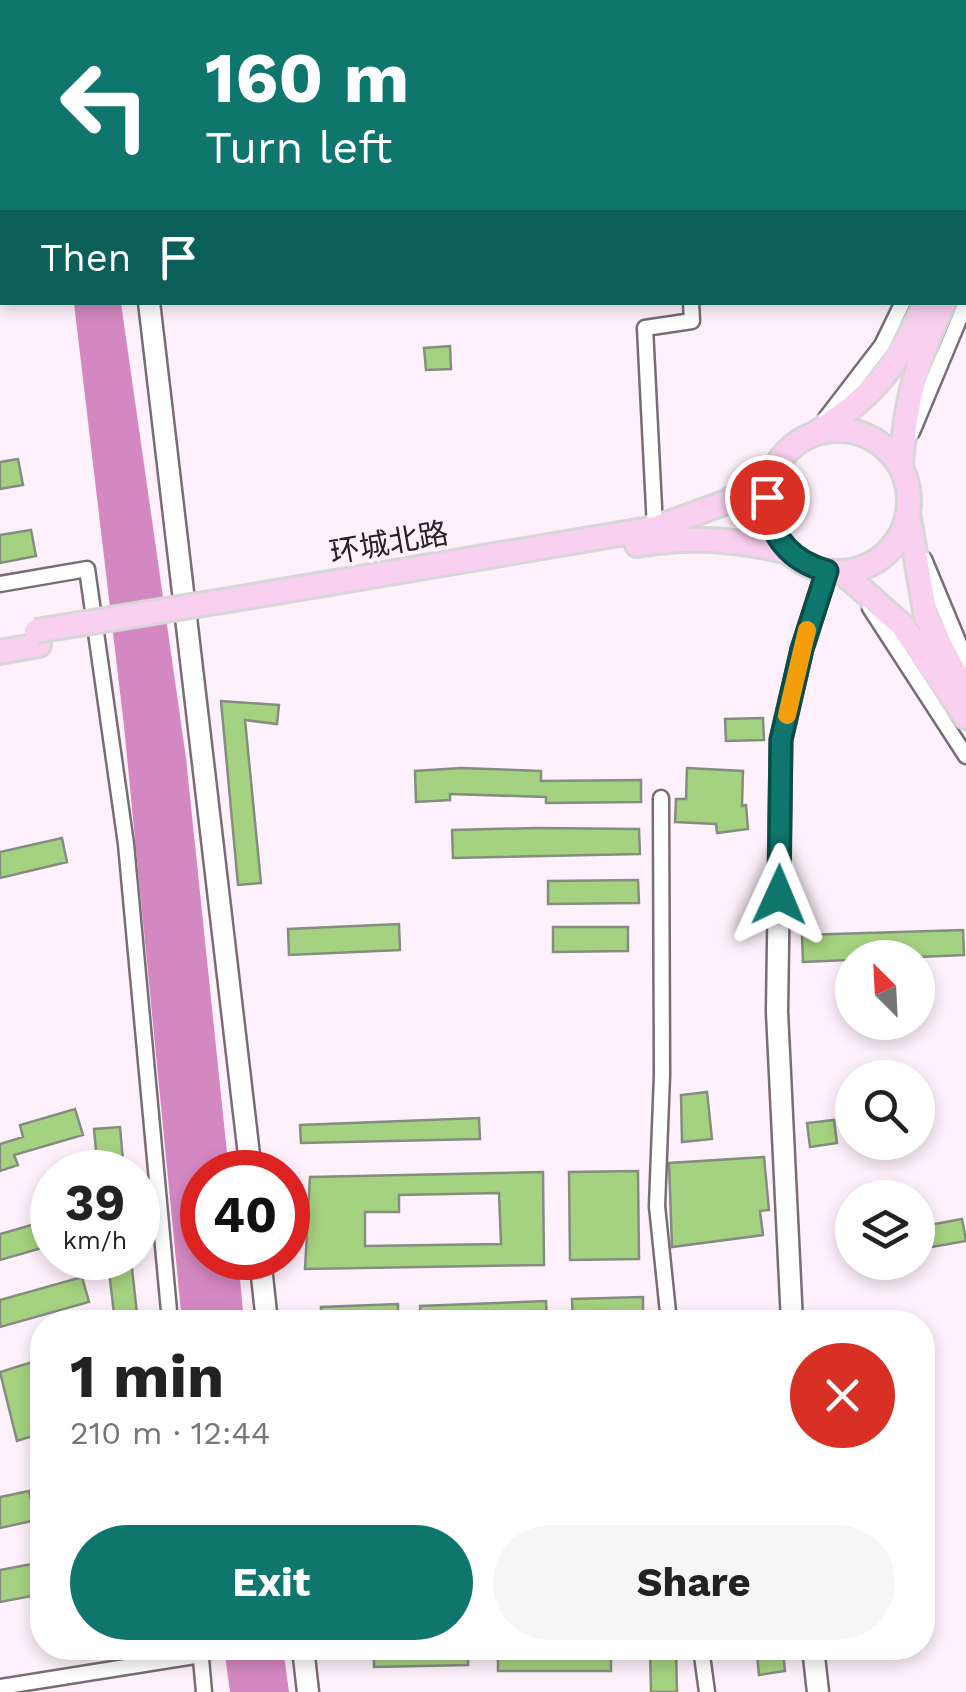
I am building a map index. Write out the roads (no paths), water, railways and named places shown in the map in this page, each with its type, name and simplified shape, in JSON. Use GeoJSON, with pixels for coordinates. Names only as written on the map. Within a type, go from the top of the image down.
{"type":"FeatureCollection","features":[{"type":"Feature","properties":{"kind":"main road"},"geometry":{"type":"LineString","coordinates":[[926,305],[899,358],[862,403],[798,442],[775,468],[768,512],[788,552],[835,571],[903,626],[966,717]]}},
{"type":"Feature","properties":{"kind":"main road"},"geometry":{"type":"LineString","coordinates":[[901,466],[908,391],[918,357],[943,305]]}},
{"type":"Feature","properties":{"kind":"main road"},"geometry":{"type":"LineString","coordinates":[[814,434],[842,430],[869,436],[901,466],[907,481],[908,514],[926,617],[964,686]]}},
{"type":"Feature","properties":{"kind":"main road","name":"环城北路"},"geometry":{"type":"LineString","coordinates":[[248,604],[655,528],[727,502],[775,468]]}},
{"type":"Feature","properties":{"kind":"main road"},"geometry":{"type":"LineString","coordinates":[[835,571],[885,554],[896,543],[908,514]]}},
{"type":"Feature","properties":{"kind":"main road","name":"环城北路"},"geometry":{"type":"LineString","coordinates":[[0,637],[38,638],[656,542],[742,540],[788,552]]}},
{"type":"Feature","properties":{"kind":"main road","name":"环城北路"},"geometry":{"type":"LineString","coordinates":[[0,652],[38,638]]}},
{"type":"Feature","properties":{"kind":"street"},"geometry":{"type":"LineString","coordinates":[[148,305],[248,1150]]}},
{"type":"Feature","properties":{"kind":"street"},"geometry":{"type":"LineString","coordinates":[[655,528],[645,328],[692,321],[691,305]]}},
{"type":"Feature","properties":{"kind":"street"},"geometry":{"type":"LineString","coordinates":[[814,434],[882,345],[902,305]]}},
{"type":"Feature","properties":{"kind":"street"},"geometry":{"type":"LineString","coordinates":[[901,466],[927,388],[965,305]]}},
{"type":"Feature","properties":{"kind":"street"},"geometry":{"type":"LineString","coordinates":[[908,514],[944,617],[966,660]]}},
{"type":"Feature","properties":{"kind":"street"},"geometry":{"type":"LineString","coordinates":[[0,584],[86,569],[126,844],[169,1310]]}},
{"type":"Feature","properties":{"kind":"street"},"geometry":{"type":"LineString","coordinates":[[791,1310],[777,1012],[781,740],[802,649],[835,571],[892,636],[966,756]]}},
{"type":"Feature","properties":{"kind":"street"},"geometry":{"type":"LineString","coordinates":[[660,798],[662,1075],[657,1206],[668,1310]]}},
{"type":"Feature","properties":{"kind":"street"},"geometry":{"type":"LineString","coordinates":[[262,1280],[266,1310]]}},
{"type":"Feature","properties":{"kind":"street"},"geometry":{"type":"LineString","coordinates":[[0,1688],[151,1660]]}},
{"type":"Feature","properties":{"kind":"street"},"geometry":{"type":"LineString","coordinates":[[201,1660],[204,1692]]}},
{"type":"Feature","properties":{"kind":"street"},"geometry":{"type":"LineString","coordinates":[[304,1660],[308,1692]]}},
{"type":"Feature","properties":{"kind":"street"},"geometry":{"type":"LineString","coordinates":[[702,1660],[706,1692]]}},
{"type":"Feature","properties":{"kind":"street"},"geometry":{"type":"LineString","coordinates":[[815,1660],[818,1692]]}}]}
